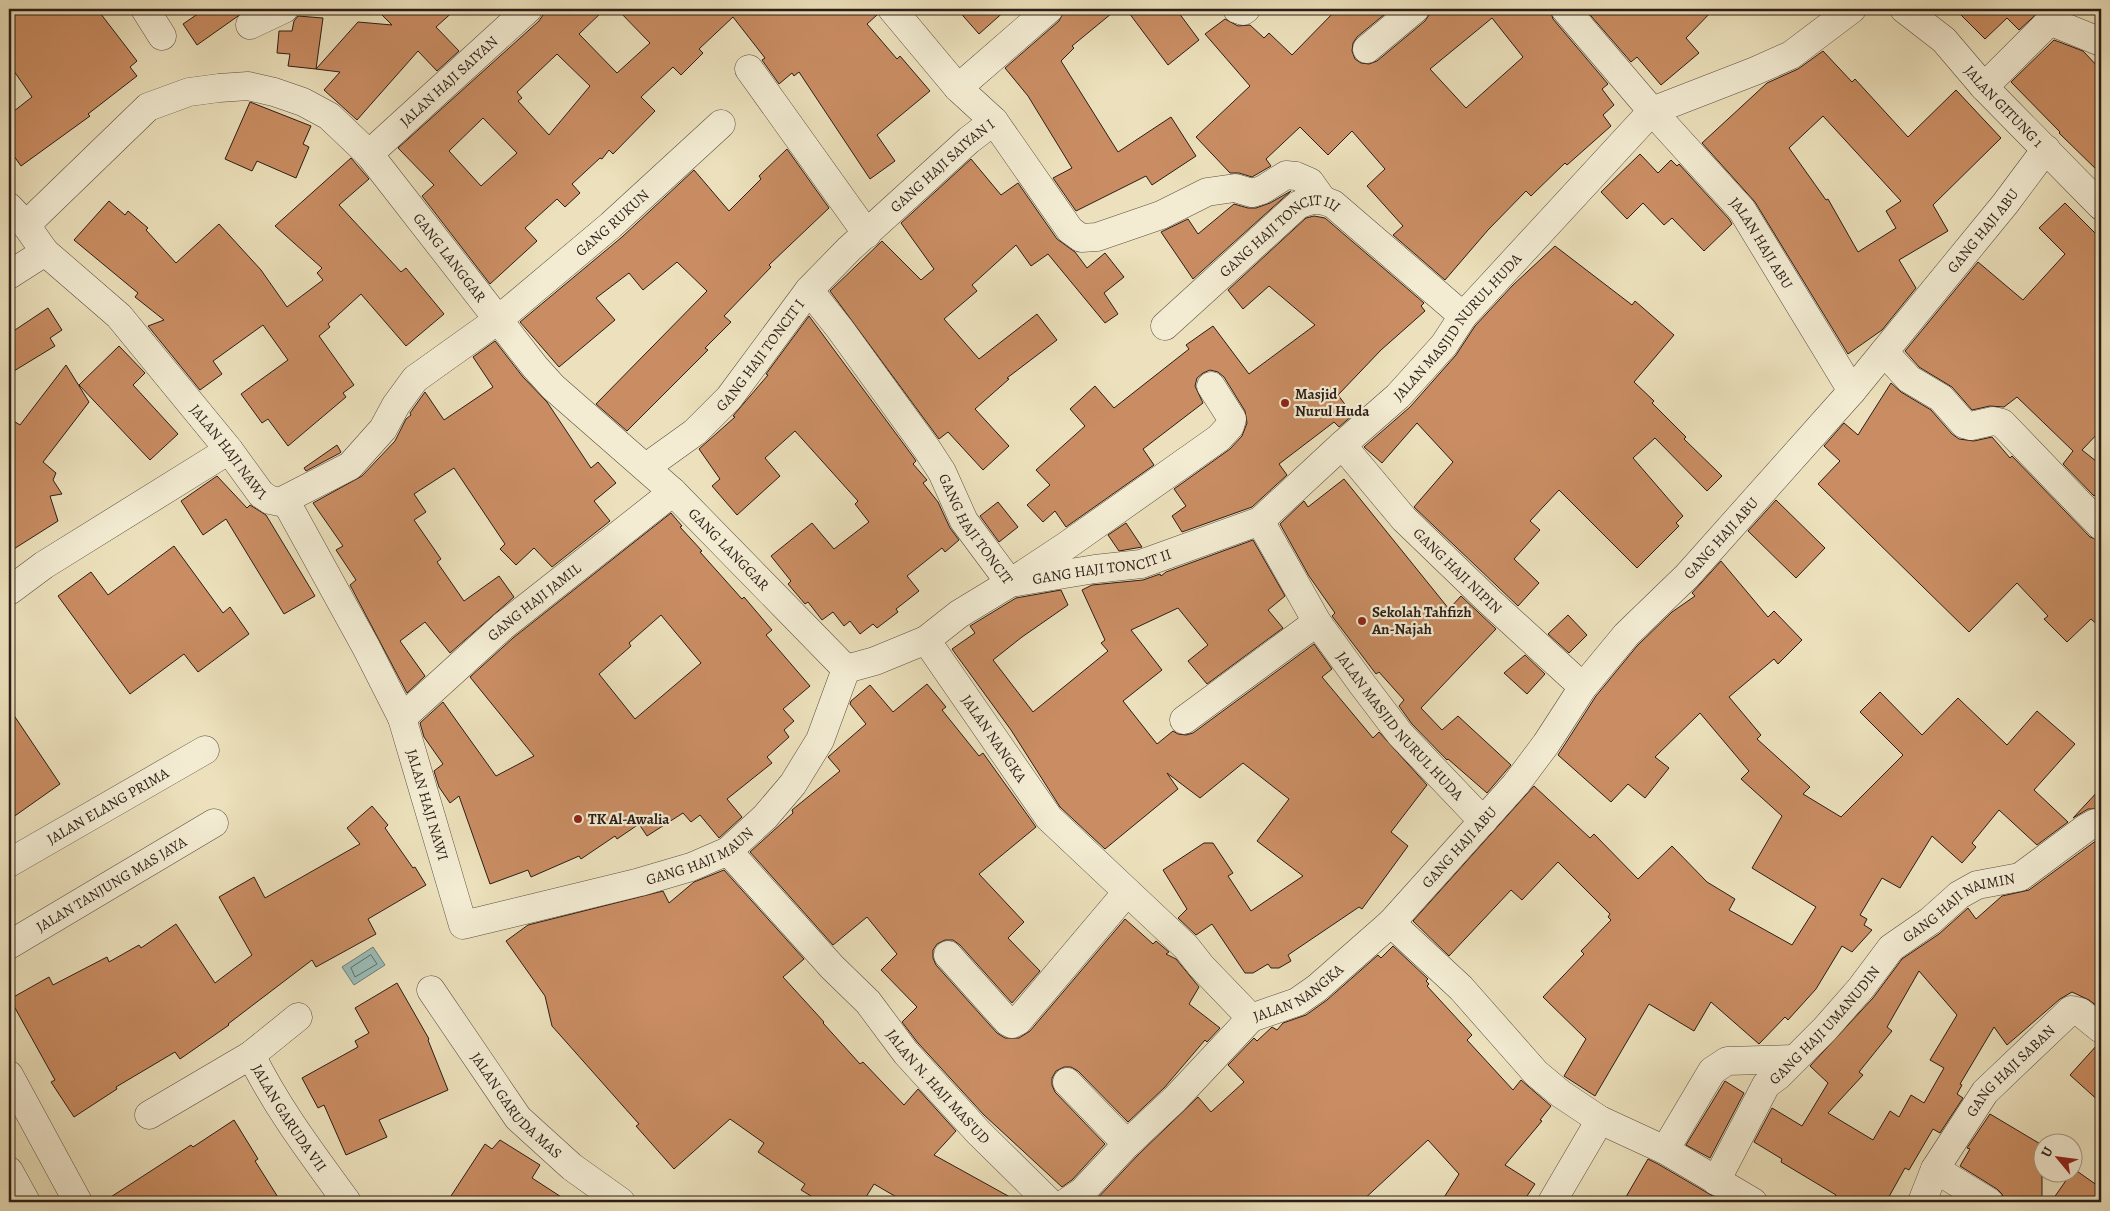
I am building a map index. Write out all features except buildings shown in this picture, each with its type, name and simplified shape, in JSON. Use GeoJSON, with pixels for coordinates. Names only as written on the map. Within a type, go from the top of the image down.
{"type":"FeatureCollection","features":[{"type":"Feature","properties":{"kind":"street"},"geometry":{"type":"LineString","coordinates":[[145,9],[162,36]]}},
{"type":"Feature","properties":{"kind":"street"},"geometry":{"type":"LineString","coordinates":[[250,25],[284,9]]}},
{"type":"Feature","properties":{"kind":"street","name":"JALAN HAJI SAIYAN"},"geometry":{"type":"LineString","coordinates":[[369,154],[528,9]]}},
{"type":"Feature","properties":{"kind":"street","name":"GANG HAJI SAIYAN I"},"geometry":{"type":"LineString","coordinates":[[867,234],[969,140],[994,121],[958,88],[892,9]]}},
{"type":"Feature","properties":{"kind":"street"},"geometry":{"type":"LineString","coordinates":[[958,88],[1049,9]]}},
{"type":"Feature","properties":{"kind":"street"},"geometry":{"type":"LineString","coordinates":[[1237,9],[1246,9]]}},
{"type":"Feature","properties":{"kind":"street"},"geometry":{"type":"LineString","coordinates":[[1367,49],[1415,9]]}},
{"type":"Feature","properties":{"kind":"street","name":"JALAN HAJI ABU"},"geometry":{"type":"LineString","coordinates":[[1565,9],[1652,111],[1742,210],[1852,391]]}},
{"type":"Feature","properties":{"kind":"street"},"geometry":{"type":"LineString","coordinates":[[1652,111],[1791,55],[1852,9]]}},
{"type":"Feature","properties":{"kind":"street","name":"JALAN GITUNG 1"},"geometry":{"type":"LineString","coordinates":[[1904,9],[1944,40],[1984,87],[2101,206]]}},
{"type":"Feature","properties":{"kind":"street"},"geometry":{"type":"LineString","coordinates":[[1984,87],[2047,24],[2052,22],[2101,42]]}},
{"type":"Feature","properties":{"kind":"street"},"geometry":{"type":"LineString","coordinates":[[749,69],[867,234]]}},
{"type":"Feature","properties":{"kind":"street","name":"GANG LANGGAR"},"geometry":{"type":"LineString","coordinates":[[17,216],[148,107],[189,92],[248,86],[303,102],[329,116],[369,154],[499,319],[535,368],[553,387],[673,492],[846,669]]}},
{"type":"Feature","properties":{"kind":"street","name":"JALAN MASJID NURUL HUDA"},"geometry":{"type":"LineString","coordinates":[[1483,821],[1400,734],[1317,622],[1260,521],[1398,396],[1444,345],[1463,316],[1652,111]]}},
{"type":"Feature","properties":{"kind":"street"},"geometry":{"type":"LineString","coordinates":[[994,121],[1070,230],[1081,238],[1097,237],[1161,215],[1207,192],[1235,188],[1252,193],[1262,190],[1286,174],[1310,182],[1322,199]]}},
{"type":"Feature","properties":{"kind":"street","name":"GANG RUKUN"},"geometry":{"type":"LineString","coordinates":[[499,319],[611,225],[721,124]]}},
{"type":"Feature","properties":{"kind":"street","name":"GANG HAJI ABU"},"geometry":{"type":"LineString","coordinates":[[1391,923],[1516,784],[1546,744],[1583,687],[1626,635],[1687,576],[1852,391],[2005,204],[2046,149]]}},
{"type":"Feature","properties":{"kind":"street","name":"GANG HAJI TONCIT III"},"geometry":{"type":"LineString","coordinates":[[1166,326],[1298,205],[1312,199],[1322,199],[1333,204],[1463,316]]}},
{"type":"Feature","properties":{"kind":"street","name":"JALAN HAJI NAWI"},"geometry":{"type":"LineString","coordinates":[[17,216],[45,252],[118,316],[229,450],[261,494],[275,502],[285,500],[350,466],[383,428],[396,405],[415,379],[499,319]]}},
{"type":"Feature","properties":{"kind":"street","name":"GANG HAJI TONCIT I"},"geometry":{"type":"LineString","coordinates":[[648,469],[656,460],[695,432],[729,398],[809,290],[849,249],[867,234]]}},
{"type":"Feature","properties":{"kind":"street"},"geometry":{"type":"LineString","coordinates":[[9,275],[45,252]]}},
{"type":"Feature","properties":{"kind":"street","name":"GANG HAJI TONCIT"},"geometry":{"type":"LineString","coordinates":[[809,290],[840,329],[927,449],[942,472],[964,521],[1010,583],[1066,546],[1219,438],[1230,426],[1232,419],[1211,386]]}},
{"type":"Feature","properties":{"kind":"street"},"geometry":{"type":"LineString","coordinates":[[1884,352],[1909,378],[1941,398],[1964,424],[1971,426],[1993,421],[2002,424],[2101,526]]}},
{"type":"Feature","properties":{"kind":"street","name":"GANG HAJI NIPIN"},"geometry":{"type":"LineString","coordinates":[[1342,445],[1404,519],[1489,601],[1583,687]]}},
{"type":"Feature","properties":{"kind":"street"},"geometry":{"type":"LineString","coordinates":[[9,591],[44,564],[229,450]]}},
{"type":"Feature","properties":{"kind":"street","name":"GANG HAJI JAMIL"},"geometry":{"type":"LineString","coordinates":[[402,718],[503,626],[673,492]]}},
{"type":"Feature","properties":{"kind":"street","name":"JALAN HAJI NAWI"},"geometry":{"type":"LineString","coordinates":[[285,500],[402,718],[463,924]]}},
{"type":"Feature","properties":{"kind":"street","name":"GANG HAJI TONCIT II"},"geometry":{"type":"LineString","coordinates":[[926,640],[959,614],[1010,583],[1095,569],[1141,564],[1260,521]]}},
{"type":"Feature","properties":{"kind":"street"},"geometry":{"type":"LineString","coordinates":[[1184,720],[1317,622]]}},
{"type":"Feature","properties":{"kind":"street"},"geometry":{"type":"LineString","coordinates":[[846,669],[875,661],[926,640]]}},
{"type":"Feature","properties":{"kind":"street","name":"JALAN NANGKA"},"geometry":{"type":"LineString","coordinates":[[926,640],[1049,818],[1186,947],[1201,966],[1251,1018],[1297,1002],[1317,988],[1391,923]]}},
{"type":"Feature","properties":{"kind":"street","name":"GANG HAJI MAUN"},"geometry":{"type":"LineString","coordinates":[[463,924],[640,882],[692,867],[728,851],[765,817],[793,784],[820,740],[846,669]]}},
{"type":"Feature","properties":{"kind":"street","name":"JALAN ELANG PRIMA"},"geometry":{"type":"LineString","coordinates":[[9,863],[205,750]]}},
{"type":"Feature","properties":{"kind":"street","name":"JALAN TANJUNG MAS JAYA"},"geometry":{"type":"LineString","coordinates":[[9,945],[214,822]]}},
{"type":"Feature","properties":{"kind":"street","name":"GANG HAJI NAIMIN"},"geometry":{"type":"LineString","coordinates":[[1891,948],[1930,921],[1959,895],[1977,885],[2020,877],[2086,828],[2095,823],[2101,824]]}},
{"type":"Feature","properties":{"kind":"street","name":"JALAN N. HAJI MAS'UD"},"geometry":{"type":"LineString","coordinates":[[728,851],[832,967],[868,1002],[906,1053],[966,1118],[1049,1202]]}},
{"type":"Feature","properties":{"kind":"street"},"geometry":{"type":"LineString","coordinates":[[948,955],[1008,1022],[1012,1024],[1018,1020],[1127,892]]}},
{"type":"Feature","properties":{"kind":"street"},"geometry":{"type":"LineString","coordinates":[[1391,923],[1461,988],[1536,1073],[1561,1094],[1600,1120],[1665,1150],[1752,1202]]}},
{"type":"Feature","properties":{"kind":"street","name":"GANG HAJI UMANUDIN"},"geometry":{"type":"LineString","coordinates":[[1716,1181],[1766,1085],[1794,1059],[1861,988],[1891,948]]}},
{"type":"Feature","properties":{"kind":"street","name":"JALAN GARUDA MAS"},"geometry":{"type":"LineString","coordinates":[[431,990],[518,1118],[572,1167],[622,1202]]}},
{"type":"Feature","properties":{"kind":"street","name":"GANG HAJI SABAN"},"geometry":{"type":"LineString","coordinates":[[1935,1169],[1985,1092],[2071,1010],[2080,1012],[2101,1029]]}},
{"type":"Feature","properties":{"kind":"street"},"geometry":{"type":"LineString","coordinates":[[251,1055],[298,1017]]}},
{"type":"Feature","properties":{"kind":"street"},"geometry":{"type":"LineString","coordinates":[[1066,1202],[1082,1192],[1175,1099],[1251,1018]]}},
{"type":"Feature","properties":{"kind":"street","name":"JALAN GARUDA VII"},"geometry":{"type":"LineString","coordinates":[[150,1115],[251,1055],[264,1083],[284,1114],[347,1202]]}},
{"type":"Feature","properties":{"kind":"street"},"geometry":{"type":"LineString","coordinates":[[1665,1150],[1712,1071],[1727,1061],[1794,1059]]}},
{"type":"Feature","properties":{"kind":"street"},"geometry":{"type":"LineString","coordinates":[[9,1074],[78,1202]]}},
{"type":"Feature","properties":{"kind":"street"},"geometry":{"type":"LineString","coordinates":[[1067,1082],[1128,1144]]}},
{"type":"Feature","properties":{"kind":"street"},"geometry":{"type":"LineString","coordinates":[[1552,1202],[1600,1120]]}},
{"type":"Feature","properties":{"kind":"street"},"geometry":{"type":"LineString","coordinates":[[1922,1202],[1935,1169],[1989,1202]]}},
{"type":"Feature","properties":{"kind":"street"},"geometry":{"type":"LineString","coordinates":[[9,1171],[26,1202]]}},
{"type":"Feature","properties":{"kind":"water"},"geometry":{"type":"Polygon","coordinates":[[[373,947],[385,965],[354,985],[342,967],[373,947]]]}},
{"type":"Feature","properties":{"kind":"place","name":"Masjid Nurul Huda"},"geometry":{"type":"Point","coordinates":[1285,403]}},
{"type":"Feature","properties":{"kind":"place","name":"Sekolah Tahfizh An-Najah"},"geometry":{"type":"Point","coordinates":[1362,621]}},
{"type":"Feature","properties":{"kind":"place","name":"TK Al-Awalia"},"geometry":{"type":"Point","coordinates":[578,819]}}]}
